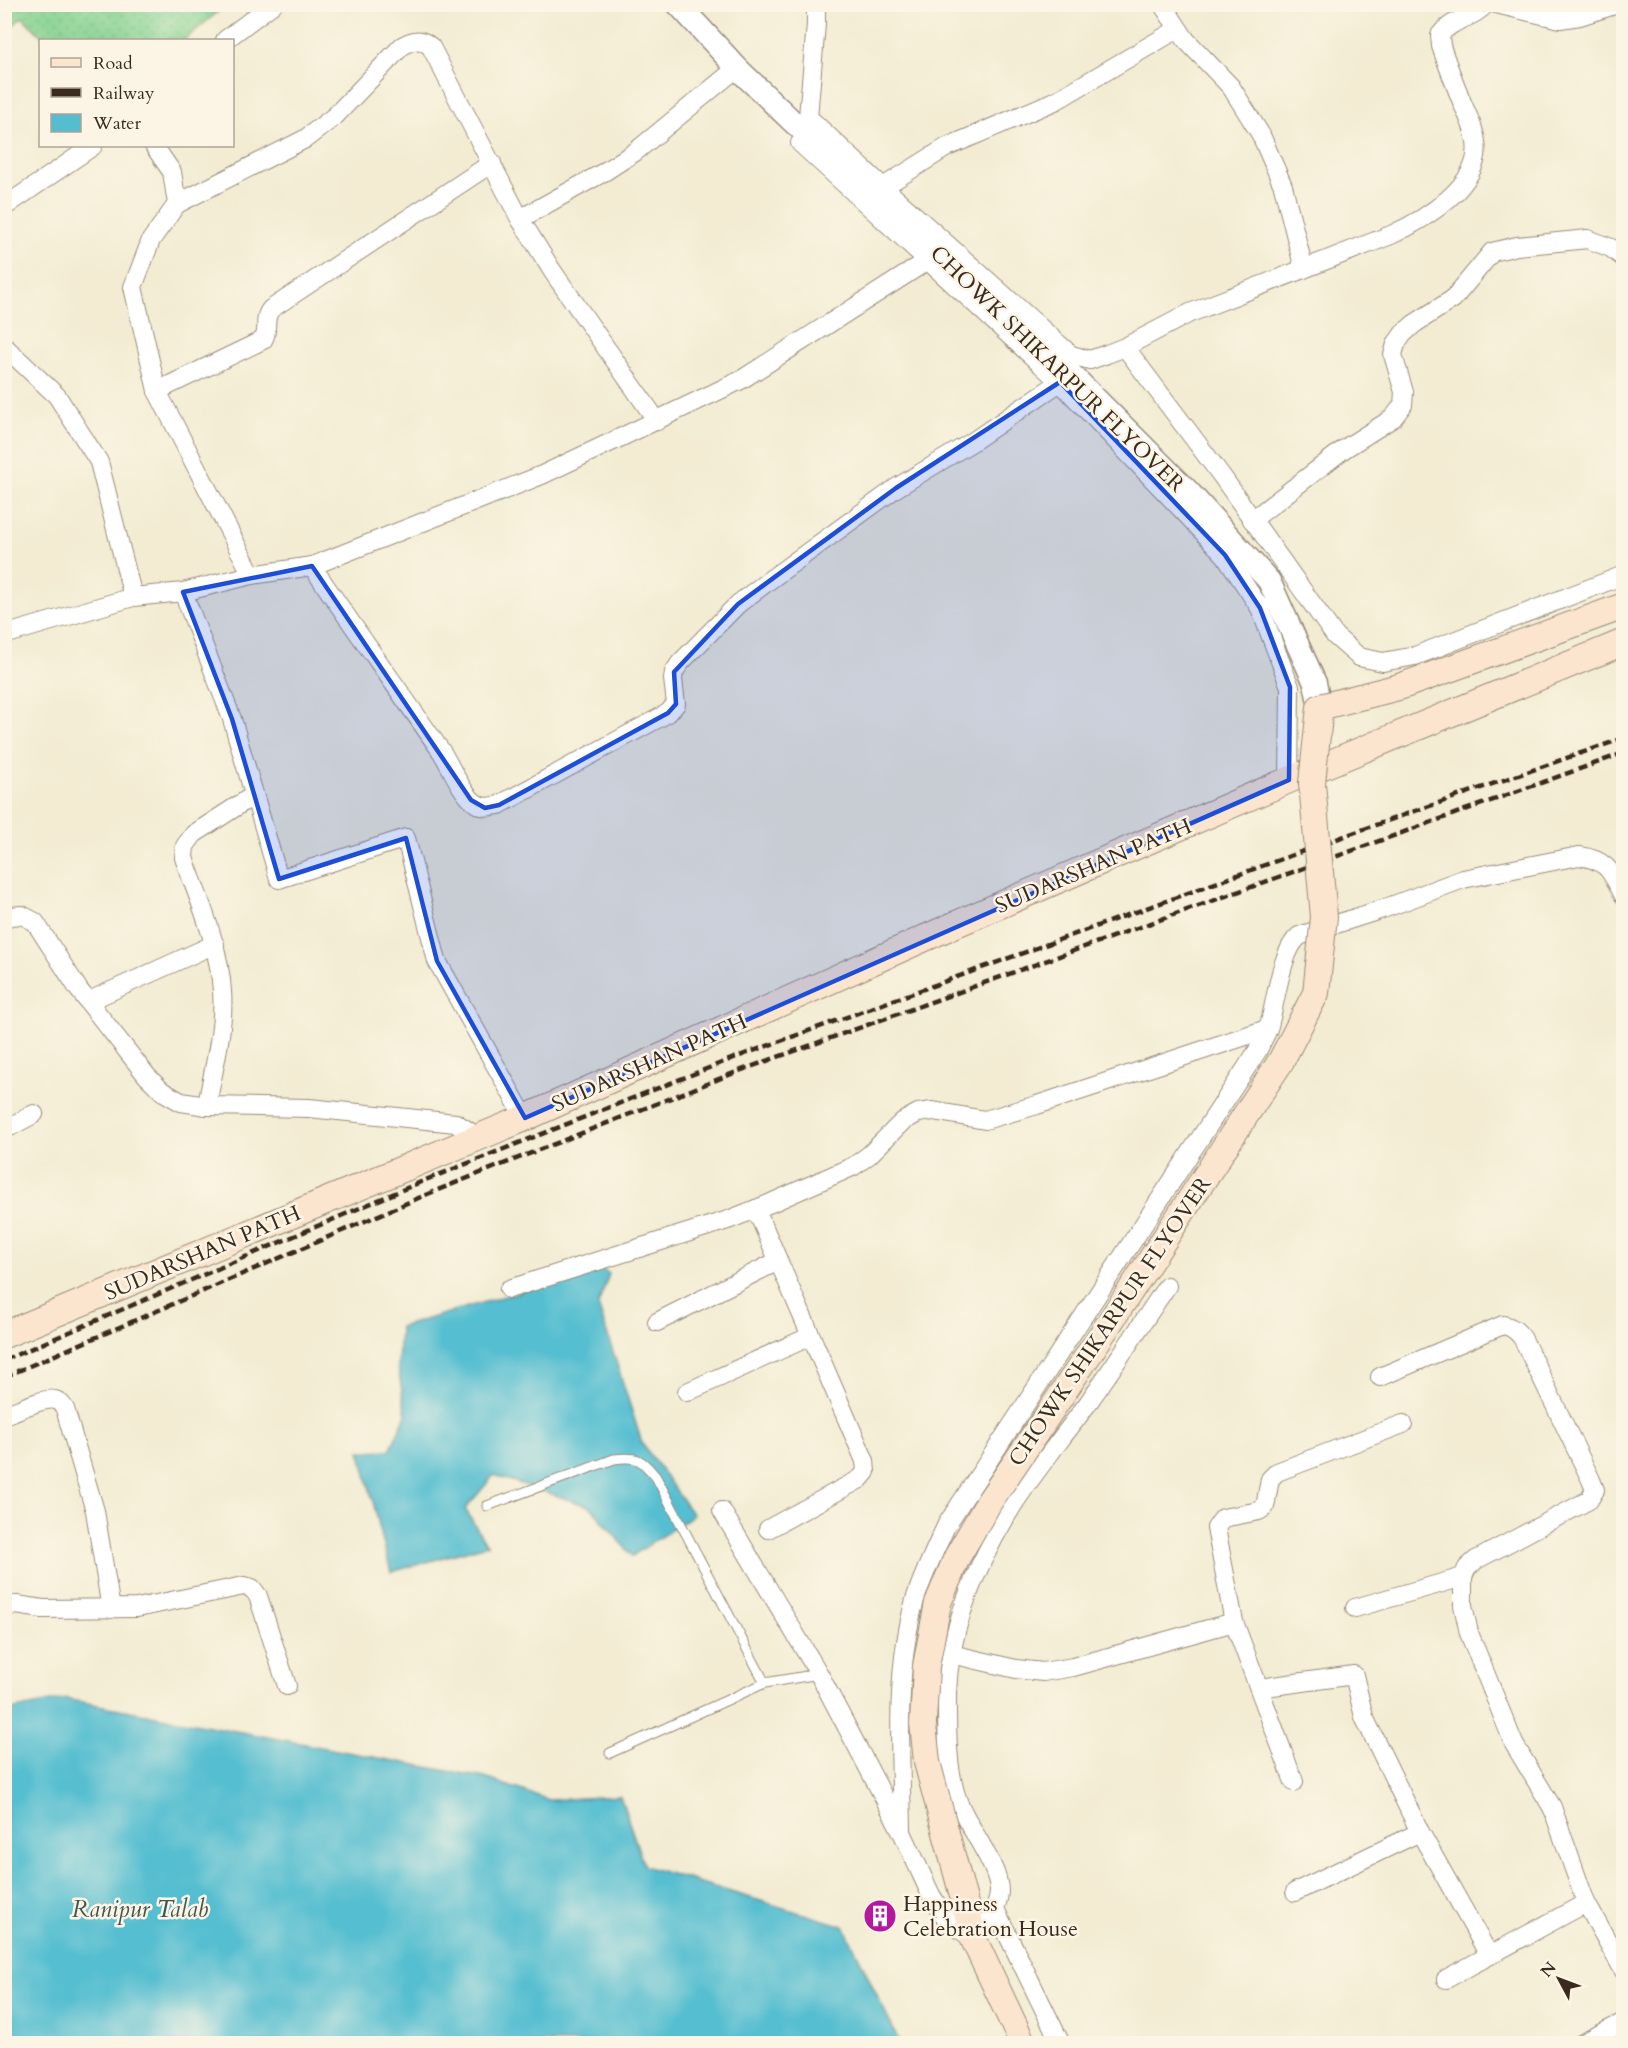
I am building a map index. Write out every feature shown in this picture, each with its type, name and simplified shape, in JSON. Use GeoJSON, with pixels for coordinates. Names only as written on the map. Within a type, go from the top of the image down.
{"type":"FeatureCollection","features":[{"type":"Feature","properties":{"kind":"main road"},"geometry":{"type":"LineString","coordinates":[[1320,707],[1399,687],[1623,606]]}},
{"type":"Feature","properties":{"kind":"main road","name":"SUDARSHAN PATH"},"geometry":{"type":"LineString","coordinates":[[4,1335],[525,1118],[954,925],[1290,780],[1623,642]]}},
{"type":"Feature","properties":{"kind":"main road","name":"CHOWK SHIKARPUR FLYOVER"},"geometry":{"type":"LineString","coordinates":[[1023,2043],[974,1940],[927,1762],[923,1724],[926,1666],[938,1603],[957,1557],[989,1502],[1281,1061],[1316,993],[1324,917],[1312,783],[1320,707]]}},
{"type":"Feature","properties":{"kind":"street"},"geometry":{"type":"LineString","coordinates":[[226,39],[273,4]]}},
{"type":"Feature","properties":{"kind":"street","name":"CHOWK SHIKARPUR FLYOVER"},"geometry":{"type":"LineString","coordinates":[[678,4],[737,68],[799,118],[828,152],[1069,372],[1189,492],[1238,545],[1269,581],[1315,683],[1320,707]]}},
{"type":"Feature","properties":{"kind":"street"},"geometry":{"type":"LineString","coordinates":[[816,4],[816,24],[799,118],[792,135],[1060,382],[1225,555],[1260,608],[1290,687],[1290,780]]}},
{"type":"Feature","properties":{"kind":"street"},"geometry":{"type":"LineString","coordinates":[[1162,4],[1178,29],[1231,87],[1261,135],[1283,186],[1304,269]]}},
{"type":"Feature","properties":{"kind":"street"},"geometry":{"type":"LineString","coordinates":[[799,118],[883,187],[1071,355],[1090,360],[1125,347],[1190,313],[1414,225],[1451,196],[1473,169],[1477,143],[1441,46],[1440,35],[1446,27],[1480,11],[1486,4]]}},
{"type":"Feature","properties":{"kind":"street"},"geometry":{"type":"LineString","coordinates":[[1496,4],[1560,19],[1580,16],[1618,4]]}},
{"type":"Feature","properties":{"kind":"street"},"geometry":{"type":"LineString","coordinates":[[883,187],[947,147],[1057,100],[1178,29]]}},
{"type":"Feature","properties":{"kind":"street"},"geometry":{"type":"LineString","coordinates":[[252,575],[157,391],[133,287],[151,240],[177,204],[305,139],[335,116],[402,46],[412,40],[423,40],[431,47],[519,219],[553,272],[657,421]]}},
{"type":"Feature","properties":{"kind":"street"},"geometry":{"type":"LineString","coordinates":[[519,219],[604,172],[635,152],[737,68]]}},
{"type":"Feature","properties":{"kind":"street"},"geometry":{"type":"LineString","coordinates":[[4,207],[92,147]]}},
{"type":"Feature","properties":{"kind":"street"},"geometry":{"type":"LineString","coordinates":[[155,147],[172,171],[177,204]]}},
{"type":"Feature","properties":{"kind":"street"},"geometry":{"type":"LineString","coordinates":[[157,391],[263,340],[266,335],[266,317],[271,309],[492,163]]}},
{"type":"Feature","properties":{"kind":"street"},"geometry":{"type":"LineString","coordinates":[[1252,520],[1344,449],[1393,418],[1403,405],[1404,392],[1393,354],[1396,344],[1414,324],[1454,299],[1492,252],[1517,246],[1588,238],[1611,248],[1623,258]]}},
{"type":"Feature","properties":{"kind":"street"},"geometry":{"type":"LineString","coordinates":[[4,635],[133,597],[183,592],[252,575],[312,566],[542,475],[741,380],[927,261]]}},
{"type":"Feature","properties":{"kind":"street"},"geometry":{"type":"LineString","coordinates":[[4,346],[57,396],[99,462],[133,597]]}},
{"type":"Feature","properties":{"kind":"street"},"geometry":{"type":"LineString","coordinates":[[1125,347],[1221,475],[1335,636],[1359,657],[1383,662],[1415,656],[1623,575]]}},
{"type":"Feature","properties":{"kind":"street"},"geometry":{"type":"LineString","coordinates":[[312,566],[442,753],[471,800],[485,808],[499,805],[668,713],[676,704],[674,672],[738,604],[896,488],[972,442],[1060,382]]}},
{"type":"Feature","properties":{"kind":"street"},"geometry":{"type":"LineString","coordinates":[[183,592],[232,720],[279,879],[406,838],[437,961],[525,1118]]}},
{"type":"Feature","properties":{"kind":"street"},"geometry":{"type":"LineString","coordinates":[[207,1106],[221,1024],[223,993],[215,944],[184,858],[185,846],[194,834],[254,795]]}},
{"type":"Feature","properties":{"kind":"street"},"geometry":{"type":"LineString","coordinates":[[902,1832],[901,1705],[906,1648],[915,1600],[947,1524],[1258,1050],[1268,1029],[1288,949],[1299,936],[1383,909],[1463,879],[1579,856],[1603,863],[1613,875],[1623,896]]}},
{"type":"Feature","properties":{"kind":"street"},"geometry":{"type":"LineString","coordinates":[[4,919],[22,915],[35,922],[89,1001],[147,1076],[162,1091],[181,1102],[207,1106],[309,1108],[456,1123],[478,1137]]}},
{"type":"Feature","properties":{"kind":"street"},"geometry":{"type":"LineString","coordinates":[[89,1001],[215,944]]}},
{"type":"Feature","properties":{"kind":"street"},"geometry":{"type":"LineString","coordinates":[[509,1289],[756,1209],[854,1166],[869,1155],[902,1122],[918,1113],[933,1111],[985,1120],[1268,1029]]}},
{"type":"Feature","properties":{"kind":"street"},"geometry":{"type":"LineString","coordinates":[[4,1130],[34,1114]]}},
{"type":"Feature","properties":{"kind":"street"},"geometry":{"type":"LineString","coordinates":[[756,1209],[865,1461],[866,1472],[860,1479],[768,1529]]}},
{"type":"Feature","properties":{"kind":"street"},"geometry":{"type":"LineString","coordinates":[[657,1322],[778,1261]]}},
{"type":"Feature","properties":{"kind":"street"},"geometry":{"type":"LineString","coordinates":[[722,1511],[819,1674],[902,1832],[920,1875],[947,1920],[974,1940],[995,1909],[999,1891],[994,1872],[958,1802],[952,1779],[948,1692],[951,1654],[965,1603],[984,1559],[1016,1502],[1089,1401],[1167,1286]]}},
{"type":"Feature","properties":{"kind":"street"},"geometry":{"type":"LineString","coordinates":[[1380,1377],[1503,1325],[1509,1326],[1515,1329],[1523,1339],[1592,1480],[1595,1490],[1589,1500],[1476,1560],[1467,1568],[1463,1577],[1463,1605],[1469,1633],[1514,1744],[1552,1807],[1586,1903],[1623,1971]]}},
{"type":"Feature","properties":{"kind":"street"},"geometry":{"type":"LineString","coordinates":[[687,1392],[811,1336]]}},
{"type":"Feature","properties":{"kind":"street"},"geometry":{"type":"LineString","coordinates":[[4,1415],[48,1400],[56,1400],[65,1409],[95,1511],[111,1609]]}},
{"type":"Feature","properties":{"kind":"street"},"geometry":{"type":"LineString","coordinates":[[1294,1782],[1234,1622],[1216,1533],[1217,1523],[1223,1518],[1259,1511],[1265,1507],[1270,1479],[1277,1472],[1402,1424]]}},
{"type":"Feature","properties":{"kind":"street"},"geometry":{"type":"LineString","coordinates":[[1355,1608],[1463,1577]]}},
{"type":"Feature","properties":{"kind":"street"},"geometry":{"type":"LineString","coordinates":[[4,1607],[23,1605],[43,1609],[137,1608],[244,1586],[252,1588],[258,1596],[287,1686]]}},
{"type":"Feature","properties":{"kind":"street"},"geometry":{"type":"LineString","coordinates":[[951,1654],[1016,1669],[1043,1672],[1073,1667],[1234,1622]]}},
{"type":"Feature","properties":{"kind":"street"},"geometry":{"type":"LineString","coordinates":[[1259,1688],[1354,1675],[1364,1717],[1420,1832],[1489,1955]]}},
{"type":"Feature","properties":{"kind":"street"},"geometry":{"type":"LineString","coordinates":[[1295,1892],[1420,1832]]}},
{"type":"Feature","properties":{"kind":"street"},"geometry":{"type":"LineString","coordinates":[[1446,1978],[1586,1903]]}},
{"type":"Feature","properties":{"kind":"street"},"geometry":{"type":"LineString","coordinates":[[995,1909],[1061,2043]]}},
{"type":"Feature","properties":{"kind":"street"},"geometry":{"type":"LineString","coordinates":[[1581,2043],[1623,2022]]}},
{"type":"Feature","properties":{"kind":"lane"},"geometry":{"type":"LineString","coordinates":[[487,1506],[614,1459],[631,1457],[645,1464],[656,1477],[667,1497],[765,1683]]}},
{"type":"Feature","properties":{"kind":"lane"},"geometry":{"type":"LineString","coordinates":[[610,1753],[765,1683],[819,1674]]}},
{"type":"Feature","properties":{"kind":"highlighted area"},"geometry":{"type":"Polygon","coordinates":[[[1060,382],[1225,555],[1260,608],[1290,687],[1289,780],[525,1118],[437,961],[406,838],[279,879],[232,719],[183,592],[312,566],[471,800],[485,808],[499,805],[668,713],[676,704],[674,672],[738,604],[896,488],[1060,382]]]}},
{"type":"Feature","properties":{"kind":"green space"},"geometry":{"type":"Polygon","coordinates":[[[5,4],[226,4],[185,39],[45,39],[22,17],[5,32],[5,4]]]}},
{"type":"Feature","properties":{"kind":"water"},"geometry":{"type":"Polygon","coordinates":[[[600,1268],[609,1274],[598,1305],[642,1443],[693,1515],[632,1556],[591,1507],[494,1475],[465,1509],[487,1545],[391,1572],[360,1451],[390,1450],[406,1415],[398,1367],[400,1327],[600,1268]]]}},
{"type":"Feature","properties":{"kind":"water","name":"Ranipur Talab"},"geometry":{"type":"Polygon","coordinates":[[[66,1699],[485,1778],[549,1800],[620,1796],[644,1866],[844,1926],[900,2043],[5,2043],[5,1711],[66,1699]]]}},
{"type":"Feature","properties":{"kind":"railway"},"geometry":{"type":"LineString","coordinates":[[4,1360],[423,1181],[734,1058],[1364,829],[1624,738]]}},
{"type":"Feature","properties":{"kind":"railway"},"geometry":{"type":"LineString","coordinates":[[4,1377],[430,1193],[739,1071],[1624,753]]}},
{"type":"Feature","properties":{"kind":"place","name":"Happiness Celebration House"},"geometry":{"type":"Point","coordinates":[880,1916]}}]}
